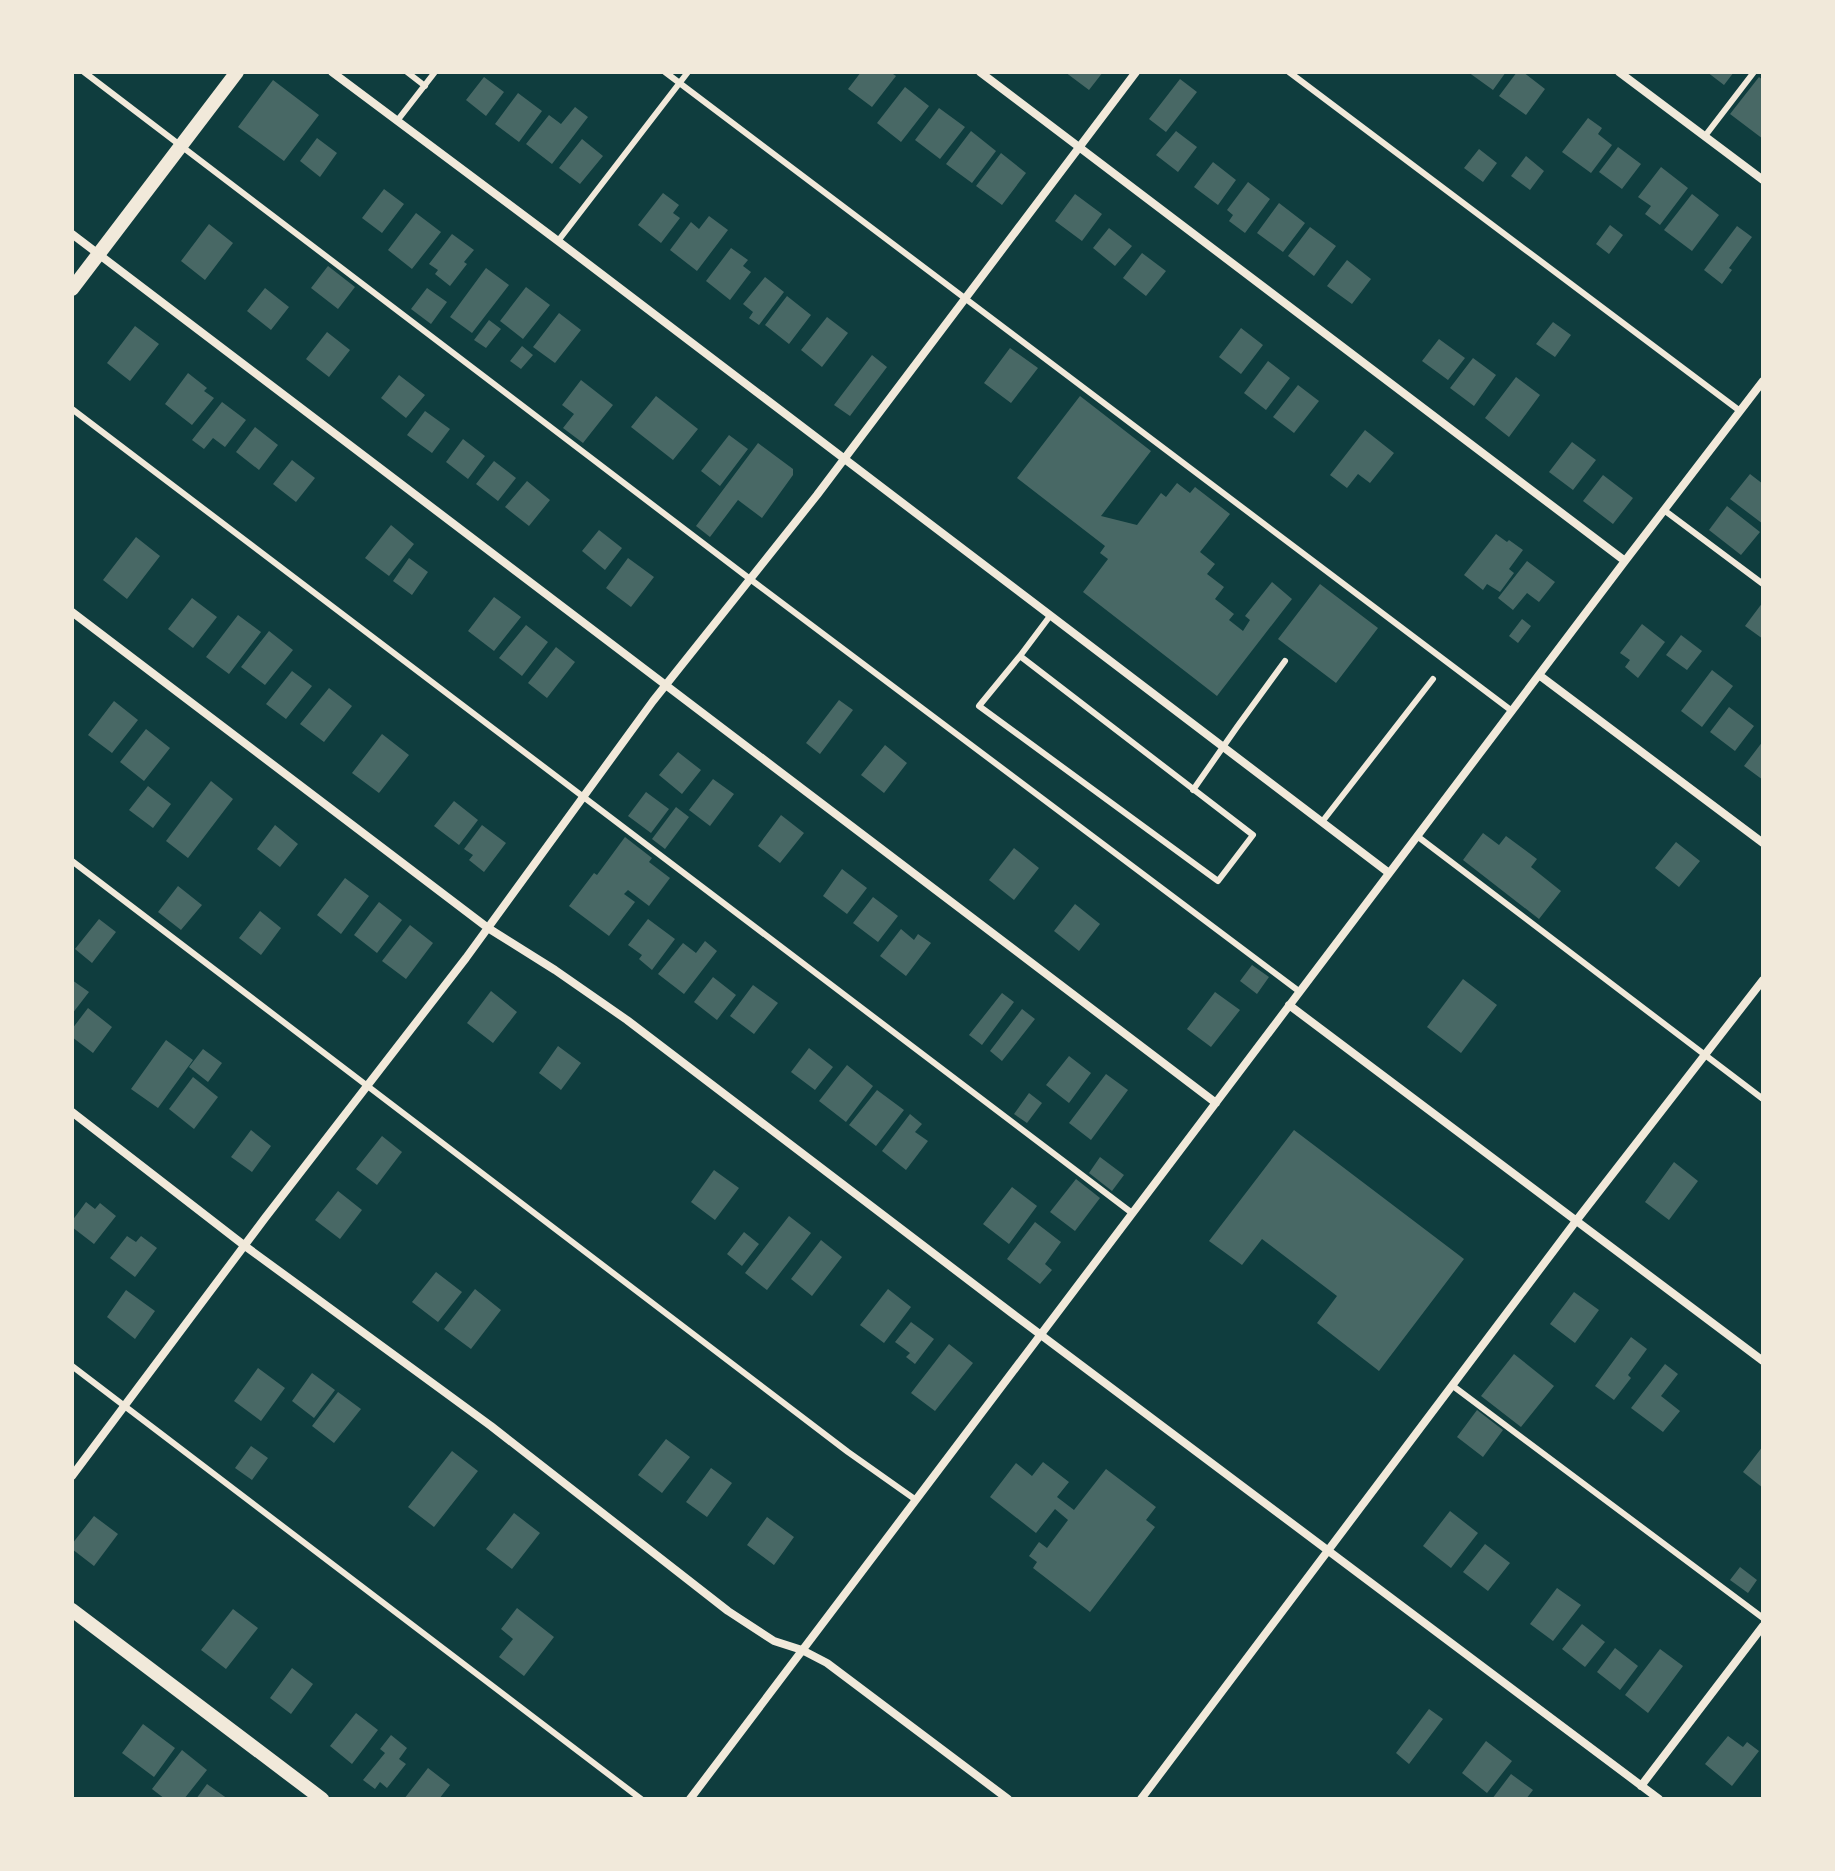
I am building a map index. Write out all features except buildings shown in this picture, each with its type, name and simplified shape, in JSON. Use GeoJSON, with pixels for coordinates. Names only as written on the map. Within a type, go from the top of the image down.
{"type":"FeatureCollection","features":[{"type":"Feature","properties":{"kind":"street"},"geometry":{"type":"LineString","coordinates":[[72,289],[237,72]]}},
{"type":"Feature","properties":{"kind":"street"},"geometry":{"type":"LineString","coordinates":[[332,72],[1389,873]]}},
{"type":"Feature","properties":{"kind":"street"},"geometry":{"type":"LineString","coordinates":[[980,72],[1625,561]]}},
{"type":"Feature","properties":{"kind":"street"},"geometry":{"type":"LineString","coordinates":[[72,1476],[488,928],[666,685],[844,460],[1136,72]]}},
{"type":"Feature","properties":{"kind":"street"},"geometry":{"type":"LineString","coordinates":[[1619,72],[1763,180]]}},
{"type":"Feature","properties":{"kind":"street"},"geometry":{"type":"LineString","coordinates":[[72,234],[1216,1103]]}},
{"type":"Feature","properties":{"kind":"street"},"geometry":{"type":"LineString","coordinates":[[690,1799],[1763,381]]}},
{"type":"Feature","properties":{"kind":"street"},"geometry":{"type":"LineString","coordinates":[[72,612],[488,928],[627,1020],[1659,1799]]}},
{"type":"Feature","properties":{"kind":"street"},"geometry":{"type":"LineString","coordinates":[[1539,675],[1763,843]]}},
{"type":"Feature","properties":{"kind":"street"},"geometry":{"type":"LineString","coordinates":[[1141,1799],[1576,1221],[1763,980]]}},
{"type":"Feature","properties":{"kind":"street"},"geometry":{"type":"LineString","coordinates":[[1289,1005],[1763,1361]]}},
{"type":"Feature","properties":{"kind":"street"},"geometry":{"type":"LineString","coordinates":[[72,1112],[245,1246],[491,1426],[728,1611],[769,1639],[802,1650],[827,1663],[1008,1799]]}},
{"type":"Feature","properties":{"kind":"street"},"geometry":{"type":"LineString","coordinates":[[72,1610],[322,1799]]}},
{"type":"Feature","properties":{"kind":"street"},"geometry":{"type":"LineString","coordinates":[[1641,1786],[1763,1626]]}},
{"type":"Feature","properties":{"kind":"lane"},"geometry":{"type":"LineString","coordinates":[[84,72],[750,579],[1300,992]]}},
{"type":"Feature","properties":{"kind":"lane"},"geometry":{"type":"LineString","coordinates":[[407,72],[425,86]]}},
{"type":"Feature","properties":{"kind":"lane"},"geometry":{"type":"LineString","coordinates":[[397,121],[435,72]]}},
{"type":"Feature","properties":{"kind":"lane"},"geometry":{"type":"LineString","coordinates":[[665,72],[1512,711]]}},
{"type":"Feature","properties":{"kind":"lane"},"geometry":{"type":"LineString","coordinates":[[558,241],[688,72]]}},
{"type":"Feature","properties":{"kind":"lane"},"geometry":{"type":"LineString","coordinates":[[1289,72],[1740,411]]}},
{"type":"Feature","properties":{"kind":"lane"},"geometry":{"type":"LineString","coordinates":[[1705,136],[1754,72]]}},
{"type":"Feature","properties":{"kind":"lane"},"geometry":{"type":"LineString","coordinates":[[72,409],[1132,1213]]}},
{"type":"Feature","properties":{"kind":"lane"},"geometry":{"type":"LineString","coordinates":[[1664,510],[1763,584]]}},
{"type":"Feature","properties":{"kind":"lane"},"geometry":{"type":"LineString","coordinates":[[1020,656],[1253,835],[1218,881],[979,706],[1050,616]]}},
{"type":"Feature","properties":{"kind":"lane"},"geometry":{"type":"LineString","coordinates":[[1193,790],[1285,661]]}},
{"type":"Feature","properties":{"kind":"lane"},"geometry":{"type":"LineString","coordinates":[[1322,822],[1433,679]]}},
{"type":"Feature","properties":{"kind":"lane"},"geometry":{"type":"LineString","coordinates":[[1417,836],[1763,1099]]}},
{"type":"Feature","properties":{"kind":"lane"},"geometry":{"type":"LineString","coordinates":[[72,861],[848,1452],[916,1500]]}},
{"type":"Feature","properties":{"kind":"lane"},"geometry":{"type":"LineString","coordinates":[[72,1366],[641,1799]]}},
{"type":"Feature","properties":{"kind":"lane"},"geometry":{"type":"LineString","coordinates":[[1453,1386],[1763,1618]]}}]}
